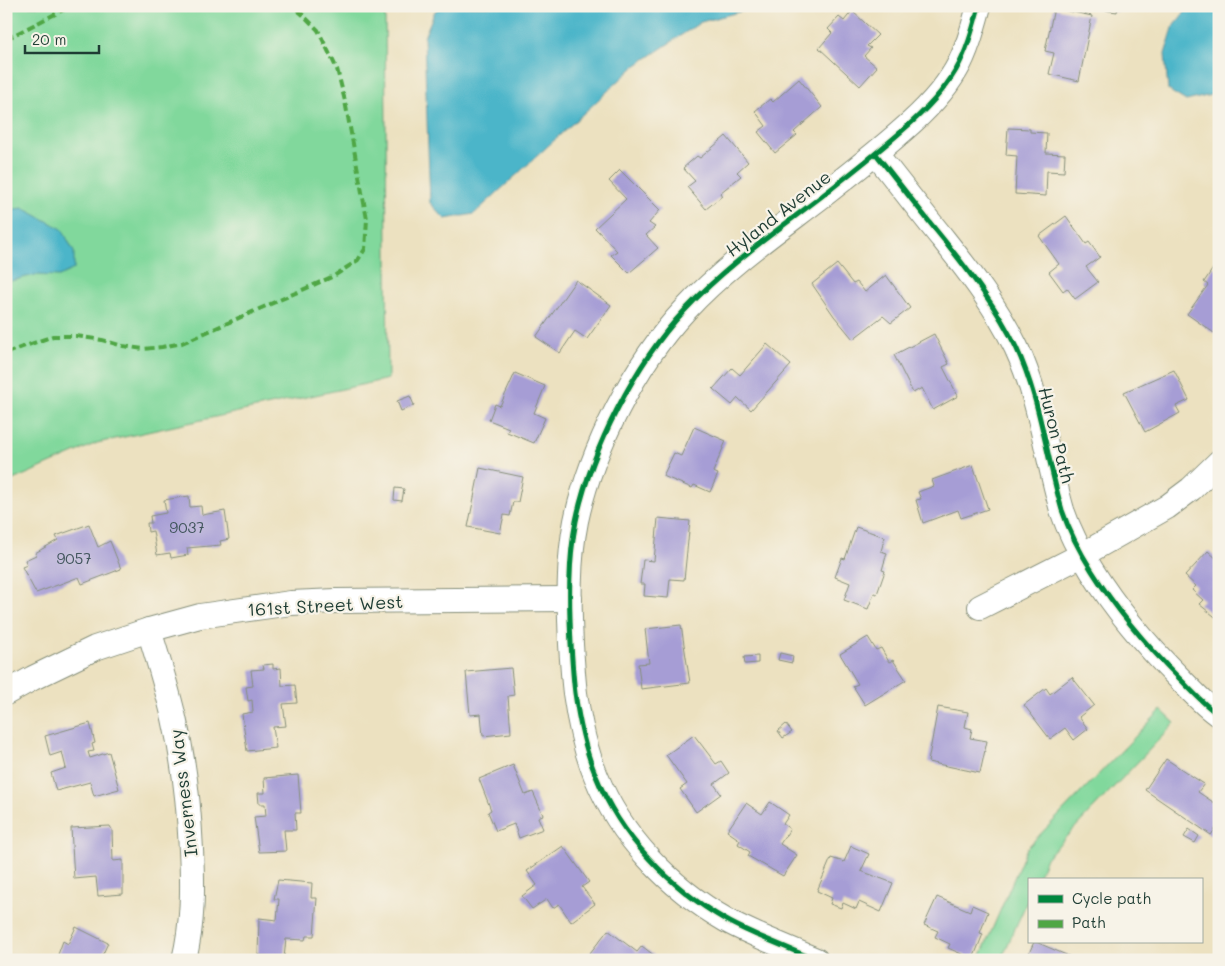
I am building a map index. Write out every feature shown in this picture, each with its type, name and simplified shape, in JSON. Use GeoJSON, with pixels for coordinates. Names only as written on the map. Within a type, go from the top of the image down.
{"type":"FeatureCollection","features":[{"type":"Feature","properties":{"kind":"street","name":"Hyland Avenue"},"geometry":{"type":"LineString","coordinates":[[816,960],[728,922],[706,908],[648,859],[618,819],[607,799],[596,776],[581,728],[573,680],[570,599],[573,543],[577,518],[590,471],[622,401],[656,345],[684,311],[730,268],[876,154],[927,109],[944,89],[957,68],[974,24],[978,6]]}},
{"type":"Feature","properties":{"kind":"street","name":"Huron Path"},"geometry":{"type":"LineString","coordinates":[[876,154],[960,260],[1004,324],[1025,368],[1034,396],[1063,512],[1082,555],[1118,610],[1140,637],[1193,692],[1219,715]]}},
{"type":"Feature","properties":{"kind":"street"},"geometry":{"type":"LineString","coordinates":[[980,607],[1082,555],[1167,507],[1191,489],[1219,462]]}},
{"type":"Feature","properties":{"kind":"street","name":"161st Street West"},"geometry":{"type":"LineString","coordinates":[[6,693],[95,648],[200,616],[290,603],[570,599]]}},
{"type":"Feature","properties":{"kind":"street","name":"Inverness Way"},"geometry":{"type":"LineString","coordinates":[[149,630],[174,719],[184,770],[190,822],[191,920],[184,960]]}},
{"type":"Feature","properties":{"kind":"green space"},"geometry":{"type":"Polygon","coordinates":[[[6,6],[385,6],[388,379],[97,443],[6,483],[6,6]]]}},
{"type":"Feature","properties":{"kind":"green space"},"geometry":{"type":"Polygon","coordinates":[[[1161,710],[1175,723],[1046,858],[1038,878],[1028,878],[1028,899],[1001,960],[979,960],[1027,848],[1161,710]]]}},
{"type":"Feature","properties":{"kind":"water"},"geometry":{"type":"Polygon","coordinates":[[[442,6],[761,6],[701,22],[635,66],[474,214],[445,219],[430,203],[424,37],[435,11],[442,6]]]}},
{"type":"Feature","properties":{"kind":"water"},"geometry":{"type":"Polygon","coordinates":[[[1190,6],[1219,6],[1219,93],[1186,101],[1168,90],[1165,54],[1174,25],[1190,6]]]}},
{"type":"Feature","properties":{"kind":"water"},"geometry":{"type":"Polygon","coordinates":[[[23,208],[62,229],[74,252],[74,269],[59,276],[35,275],[6,282],[6,210],[23,208]]]}},
{"type":"Feature","properties":{"kind":"building"},"geometry":{"type":"Polygon","coordinates":[[[1104,6],[1118,6],[1117,12],[1104,10],[1104,6]]]}},
{"type":"Feature","properties":{"kind":"building"},"geometry":{"type":"Polygon","coordinates":[[[1054,8],[1092,16],[1079,81],[1049,74],[1054,53],[1045,51],[1054,8]]]}},
{"type":"Feature","properties":{"kind":"building"},"geometry":{"type":"Polygon","coordinates":[[[852,11],[878,35],[867,46],[871,48],[864,56],[877,67],[860,86],[819,48],[832,33],[828,29],[839,17],[844,21],[852,11]]]}},
{"type":"Feature","properties":{"kind":"building"},"geometry":{"type":"Polygon","coordinates":[[[799,79],[822,107],[794,132],[797,135],[775,153],[758,132],[766,126],[755,111],[770,99],[773,102],[799,79]]]}},
{"type":"Feature","properties":{"kind":"building"},"geometry":{"type":"Polygon","coordinates":[[[1008,128],[1030,129],[1030,132],[1047,133],[1046,153],[1065,154],[1064,172],[1047,171],[1046,196],[1015,194],[1017,156],[1006,155],[1008,128]]]}},
{"type":"Feature","properties":{"kind":"building"},"geometry":{"type":"Polygon","coordinates":[[[726,136],[748,162],[737,172],[741,176],[720,193],[722,196],[706,209],[687,187],[695,181],[683,168],[697,156],[700,158],[726,136]]]}},
{"type":"Feature","properties":{"kind":"building"},"geometry":{"type":"Polygon","coordinates":[[[620,170],[660,210],[649,223],[655,227],[646,235],[658,248],[629,273],[611,255],[617,251],[595,228],[626,199],[609,181],[620,170]]]}},
{"type":"Feature","properties":{"kind":"building"},"geometry":{"type":"Polygon","coordinates":[[[1066,216],[1086,244],[1089,242],[1100,257],[1086,267],[1098,282],[1075,299],[1067,288],[1063,291],[1049,272],[1059,264],[1039,236],[1066,216]]]}},
{"type":"Feature","properties":{"kind":"building"},"geometry":{"type":"Polygon","coordinates":[[[837,264],[853,284],[857,282],[865,292],[886,275],[910,308],[891,323],[883,316],[853,339],[812,284],[837,264]]]}},
{"type":"Feature","properties":{"kind":"building"},"geometry":{"type":"Polygon","coordinates":[[[1214,267],[1219,270],[1219,326],[1214,333],[1187,314],[1208,285],[1204,282],[1214,267]]]}},
{"type":"Feature","properties":{"kind":"building"},"geometry":{"type":"Polygon","coordinates":[[[576,280],[611,305],[587,339],[575,331],[560,353],[536,337],[576,280]]]}},
{"type":"Feature","properties":{"kind":"building"},"geometry":{"type":"Polygon","coordinates":[[[934,334],[949,364],[943,367],[958,396],[933,410],[922,388],[913,393],[894,355],[934,334]]]}},
{"type":"Feature","properties":{"kind":"building"},"geometry":{"type":"Polygon","coordinates":[[[767,344],[791,365],[751,410],[738,398],[732,405],[713,389],[732,368],[740,375],[767,344]]]}},
{"type":"Feature","properties":{"kind":"building"},"geometry":{"type":"Polygon","coordinates":[[[1174,370],[1189,400],[1176,406],[1180,413],[1145,432],[1124,392],[1174,370]]]}},
{"type":"Feature","properties":{"kind":"building"},"geometry":{"type":"Polygon","coordinates":[[[515,373],[545,386],[534,413],[545,418],[534,443],[507,432],[509,428],[489,420],[495,404],[500,406],[515,373]]]}},
{"type":"Feature","properties":{"kind":"building"},"geometry":{"type":"Polygon","coordinates":[[[410,396],[414,405],[401,411],[397,401],[410,396]]]}},
{"type":"Feature","properties":{"kind":"building"},"geometry":{"type":"Polygon","coordinates":[[[694,427],[726,441],[713,472],[718,474],[710,492],[694,485],[692,488],[663,476],[674,453],[681,456],[694,427]]]}},
{"type":"Feature","properties":{"kind":"building"},"geometry":{"type":"Polygon","coordinates":[[[973,465],[988,509],[961,518],[958,510],[923,523],[916,500],[921,499],[918,492],[934,486],[932,480],[973,465]]]}},
{"type":"Feature","properties":{"kind":"building"},"geometry":{"type":"Polygon","coordinates":[[[480,468],[523,477],[518,502],[513,502],[510,516],[504,515],[500,533],[468,527],[480,468]]]}},
{"type":"Feature","properties":{"kind":"building"},"geometry":{"type":"Polygon","coordinates":[[[395,488],[404,489],[402,501],[394,500],[395,488]]]}},
{"type":"Feature","properties":{"kind":"building"},"geometry":{"type":"Polygon","coordinates":[[[189,496],[190,507],[201,506],[202,515],[225,511],[229,539],[220,541],[221,545],[187,548],[188,555],[171,558],[170,553],[157,555],[153,531],[148,532],[147,523],[151,523],[150,516],[166,513],[164,500],[189,496]]]}},
{"type":"Feature","properties":{"kind":"building"},"geometry":{"type":"Polygon","coordinates":[[[658,518],[690,521],[684,580],[670,579],[668,598],[644,596],[645,584],[640,584],[643,560],[654,561],[658,518]]]}},
{"type":"Feature","properties":{"kind":"building"},"geometry":{"type":"Polygon","coordinates":[[[89,524],[98,547],[110,541],[121,569],[82,584],[79,577],[36,593],[22,567],[27,565],[25,560],[58,540],[56,536],[89,524]]]}},
{"type":"Feature","properties":{"kind":"building"},"geometry":{"type":"Polygon","coordinates":[[[856,527],[885,537],[881,551],[887,553],[882,570],[885,571],[877,594],[874,593],[868,609],[844,600],[850,583],[835,577],[842,558],[845,559],[856,527]]]}},
{"type":"Feature","properties":{"kind":"building"},"geometry":{"type":"Polygon","coordinates":[[[1208,551],[1219,561],[1219,620],[1199,604],[1203,600],[1192,590],[1196,586],[1185,576],[1208,551]]]}},
{"type":"Feature","properties":{"kind":"building"},"geometry":{"type":"Polygon","coordinates":[[[681,625],[690,683],[641,689],[638,664],[649,663],[645,629],[681,625]]]}},
{"type":"Feature","properties":{"kind":"building"},"geometry":{"type":"Polygon","coordinates":[[[868,637],[876,650],[881,648],[889,662],[893,660],[906,680],[865,705],[853,686],[858,684],[840,654],[868,637]]]}},
{"type":"Feature","properties":{"kind":"building"},"geometry":{"type":"Polygon","coordinates":[[[780,653],[793,656],[792,663],[778,660],[780,653]]]}},
{"type":"Feature","properties":{"kind":"building"},"geometry":{"type":"Polygon","coordinates":[[[758,656],[758,663],[745,664],[744,657],[758,656]]]}},
{"type":"Feature","properties":{"kind":"building"},"geometry":{"type":"Polygon","coordinates":[[[273,664],[273,669],[281,668],[282,686],[295,685],[297,703],[283,704],[286,726],[273,727],[276,748],[247,751],[242,714],[253,712],[252,700],[248,701],[246,687],[253,686],[251,670],[264,669],[263,665],[273,664]]]}},
{"type":"Feature","properties":{"kind":"building"},"geometry":{"type":"Polygon","coordinates":[[[511,668],[514,695],[508,696],[511,733],[483,736],[481,714],[470,715],[466,672],[511,668]]]}},
{"type":"Feature","properties":{"kind":"building"},"geometry":{"type":"Polygon","coordinates":[[[1072,677],[1094,705],[1079,717],[1088,729],[1074,740],[1065,728],[1050,739],[1024,705],[1046,688],[1050,694],[1072,677]]]}},
{"type":"Feature","properties":{"kind":"building"},"geometry":{"type":"Polygon","coordinates":[[[938,707],[968,712],[965,727],[972,729],[970,738],[987,741],[980,773],[928,762],[938,707]]]}},
{"type":"Feature","properties":{"kind":"building"},"geometry":{"type":"Polygon","coordinates":[[[90,723],[95,743],[92,744],[94,751],[88,752],[90,758],[109,752],[119,789],[94,796],[90,782],[56,791],[51,773],[66,768],[62,752],[50,756],[45,736],[90,723]]]}},
{"type":"Feature","properties":{"kind":"building"},"geometry":{"type":"Polygon","coordinates":[[[786,724],[792,732],[783,738],[778,731],[786,724]]]}},
{"type":"Feature","properties":{"kind":"building"},"geometry":{"type":"Polygon","coordinates":[[[694,735],[716,764],[721,761],[729,773],[714,784],[721,794],[696,812],[680,789],[687,784],[666,755],[694,735]]]}},
{"type":"Feature","properties":{"kind":"building"},"geometry":{"type":"Polygon","coordinates":[[[1166,759],[1204,784],[1198,792],[1219,806],[1219,824],[1211,835],[1145,790],[1166,759]]]}},
{"type":"Feature","properties":{"kind":"building"},"geometry":{"type":"Polygon","coordinates":[[[513,765],[525,795],[533,792],[543,815],[538,817],[543,829],[519,838],[514,824],[496,831],[488,812],[491,810],[479,779],[513,765]]]}},
{"type":"Feature","properties":{"kind":"building"},"geometry":{"type":"Polygon","coordinates":[[[298,775],[301,813],[295,813],[296,830],[284,830],[286,851],[259,852],[254,817],[266,816],[265,804],[259,804],[258,793],[265,793],[264,778],[298,775]]]}},
{"type":"Feature","properties":{"kind":"building"},"geometry":{"type":"Polygon","coordinates":[[[770,802],[789,815],[783,824],[790,829],[780,844],[797,855],[783,876],[748,856],[750,852],[738,844],[740,840],[727,831],[746,803],[762,814],[770,802]]]}},
{"type":"Feature","properties":{"kind":"building"},"geometry":{"type":"Polygon","coordinates":[[[110,826],[112,830],[113,861],[123,860],[123,894],[98,896],[96,877],[74,879],[71,828],[110,826]]]}},
{"type":"Feature","properties":{"kind":"building"},"geometry":{"type":"Polygon","coordinates":[[[1189,829],[1199,836],[1195,843],[1184,837],[1189,829]]]}},
{"type":"Feature","properties":{"kind":"building"},"geometry":{"type":"Polygon","coordinates":[[[563,846],[589,882],[582,887],[595,904],[571,922],[559,904],[553,908],[547,899],[532,909],[522,896],[537,885],[527,871],[563,846]]]}},
{"type":"Feature","properties":{"kind":"building"},"geometry":{"type":"Polygon","coordinates":[[[851,846],[869,854],[861,871],[893,883],[881,912],[859,902],[856,909],[843,903],[841,908],[830,904],[832,898],[817,891],[831,858],[844,862],[851,846]]]}},
{"type":"Feature","properties":{"kind":"building"},"geometry":{"type":"Polygon","coordinates":[[[278,880],[312,883],[311,898],[317,898],[314,936],[306,936],[305,940],[286,939],[284,958],[258,955],[259,918],[277,920],[279,899],[274,899],[278,880]]]}},
{"type":"Feature","properties":{"kind":"building"},"geometry":{"type":"Polygon","coordinates":[[[937,897],[970,911],[972,905],[988,912],[980,933],[983,934],[973,959],[948,948],[950,944],[935,937],[938,931],[924,925],[937,897]]]}},
{"type":"Feature","properties":{"kind":"building"},"geometry":{"type":"Polygon","coordinates":[[[76,927],[108,943],[100,960],[56,960],[63,941],[68,944],[76,927]]]}},
{"type":"Feature","properties":{"kind":"building"},"geometry":{"type":"Polygon","coordinates":[[[608,930],[637,952],[642,946],[660,960],[589,960],[586,958],[608,930]]]}},
{"type":"Feature","properties":{"kind":"building"},"geometry":{"type":"Polygon","coordinates":[[[1033,944],[1041,944],[1078,960],[1026,960],[1033,944]]]}},
{"type":"Feature","properties":{"kind":"marked path"},"geometry":{"type":"LineString","coordinates":[[6,39],[67,8],[77,6]]}},
{"type":"Feature","properties":{"kind":"marked path"},"geometry":{"type":"LineString","coordinates":[[6,353],[53,336],[76,336],[143,349],[182,343],[334,276],[358,260],[365,249],[367,219],[345,101],[337,69],[318,30],[292,6]]}},
{"type":"Feature","properties":{"kind":"cycle path"},"geometry":{"type":"LineString","coordinates":[[816,960],[734,924],[705,907],[685,892],[649,858],[633,839],[606,798],[592,766],[586,746],[575,693],[570,598],[573,536],[583,494],[604,437],[632,381],[667,331],[685,310],[734,264],[893,139],[939,95],[960,63],[979,6]]}},
{"type":"Feature","properties":{"kind":"cycle path"},"geometry":{"type":"LineString","coordinates":[[876,154],[974,279],[1001,319],[1016,347],[1037,406],[1062,510],[1071,534],[1088,564],[1122,614],[1144,641],[1198,698],[1219,715]]}}]}
